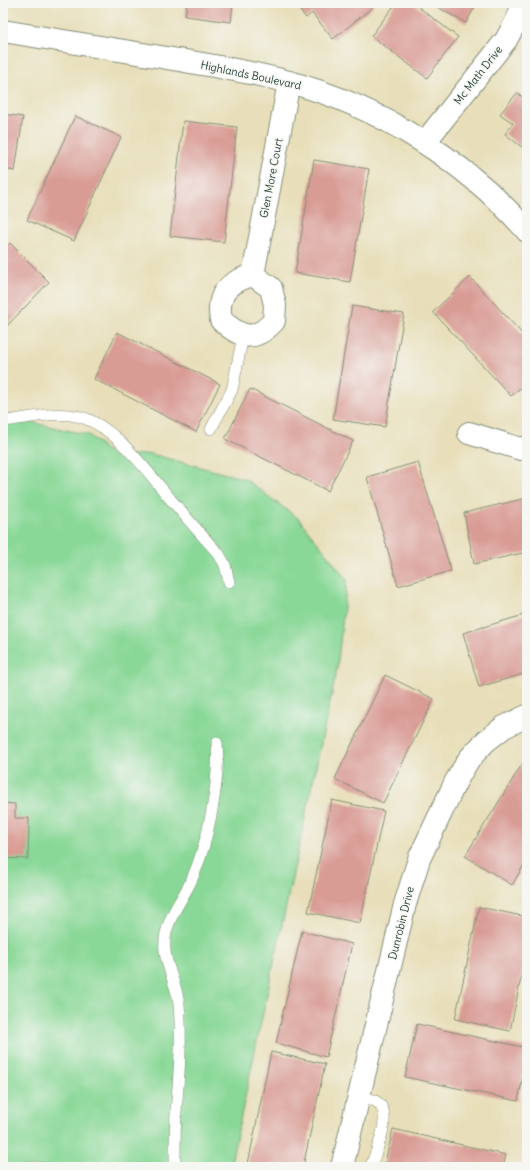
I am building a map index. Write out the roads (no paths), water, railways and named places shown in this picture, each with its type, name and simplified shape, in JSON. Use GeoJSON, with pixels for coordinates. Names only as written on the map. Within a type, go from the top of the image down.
{"type":"FeatureCollection","features":[{"type":"Feature","properties":{"kind":"street","name":"Mc Math Drive"},"geometry":{"type":"LineString","coordinates":[[425,142],[506,40],[518,18],[523,3]]}},
{"type":"Feature","properties":{"kind":"street","name":"Highlands Boulevard"},"geometry":{"type":"LineString","coordinates":[[3,31],[220,67],[289,82],[354,105],[425,142],[460,167],[491,194],[527,231]]}},
{"type":"Feature","properties":{"kind":"street","name":"Glen More Court"},"geometry":{"type":"LineString","coordinates":[[253,275],[289,82]]}},
{"type":"Feature","properties":{"kind":"street"},"geometry":{"type":"LineString","coordinates":[[253,275],[271,288],[275,305],[274,321],[266,330],[252,336],[243,336],[221,320],[218,306],[227,287],[238,279],[253,275]]}},
{"type":"Feature","properties":{"kind":"street"},"geometry":{"type":"LineString","coordinates":[[469,433],[520,449],[527,447]]}},
{"type":"Feature","properties":{"kind":"street","name":"Dunrobin Drive"},"geometry":{"type":"LineString","coordinates":[[342,1167],[405,904],[418,859],[456,781],[469,760],[486,742],[504,727],[527,716]]}},
{"type":"Feature","properties":{"kind":"lane"},"geometry":{"type":"LineString","coordinates":[[210,429],[232,390],[243,336]]}},
{"type":"Feature","properties":{"kind":"lane"},"geometry":{"type":"LineString","coordinates":[[3,421],[64,414],[77,416],[98,424],[113,436],[141,465],[219,554],[225,565],[229,582]]}},
{"type":"Feature","properties":{"kind":"lane"},"geometry":{"type":"LineString","coordinates":[[175,1167],[176,1113],[181,1064],[180,1020],[179,1002],[164,954],[164,944],[170,920],[191,880],[204,843],[212,809],[218,757],[217,743]]}},
{"type":"Feature","properties":{"kind":"lane"},"geometry":{"type":"LineString","coordinates":[[360,1095],[378,1102],[383,1110],[385,1123],[371,1166]]}}]}
